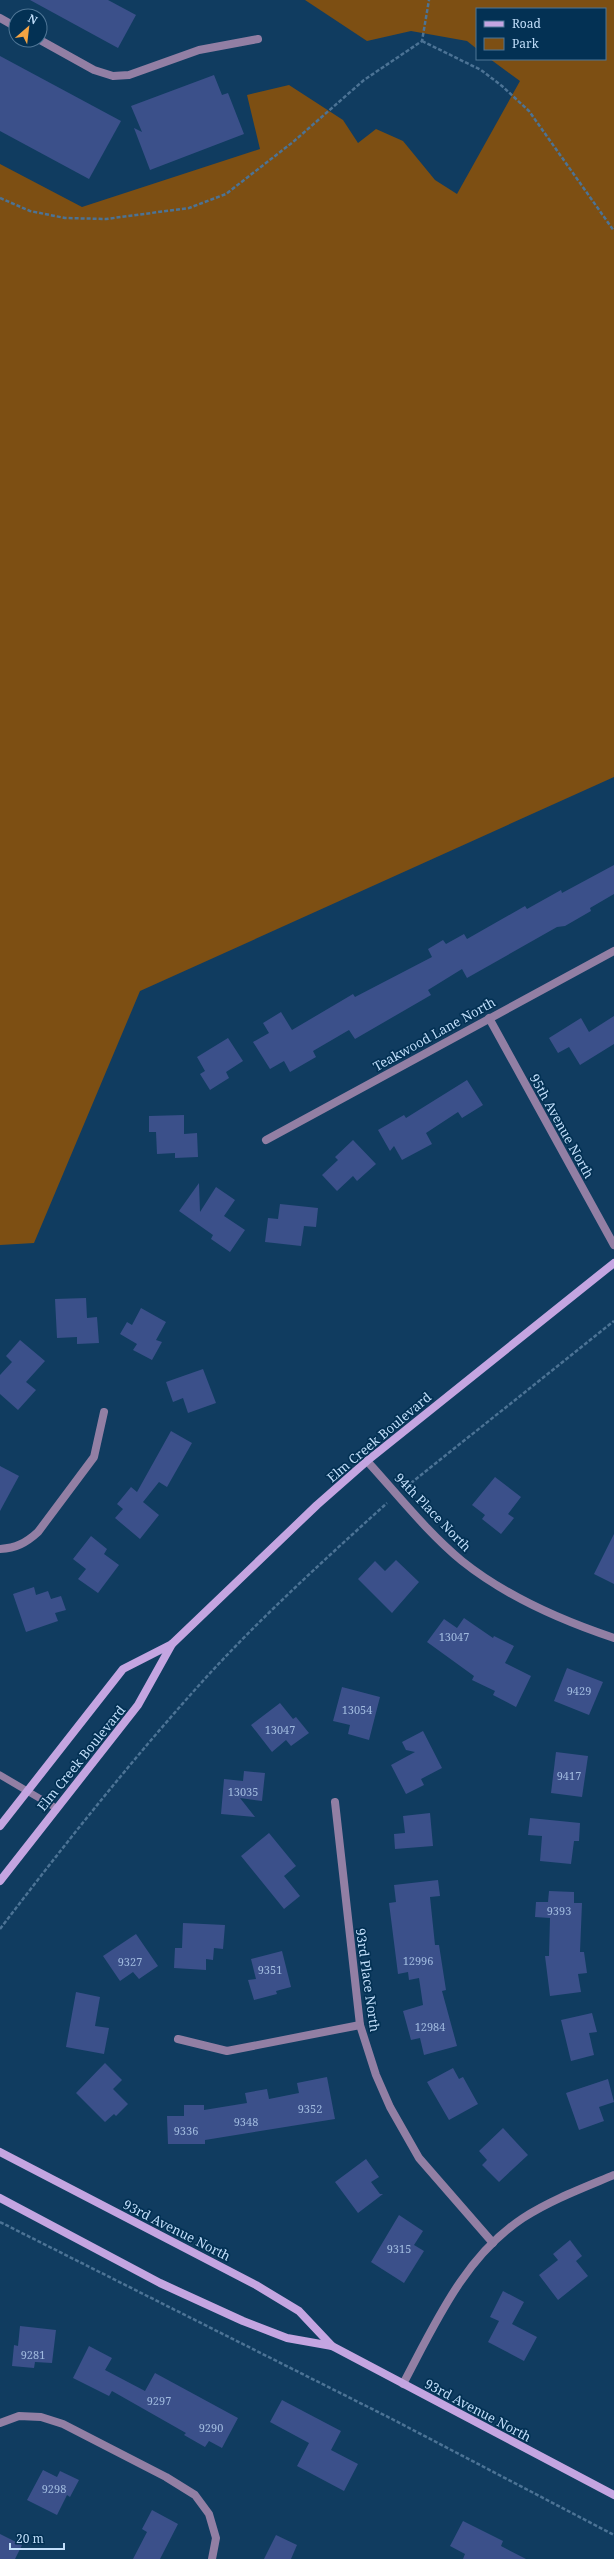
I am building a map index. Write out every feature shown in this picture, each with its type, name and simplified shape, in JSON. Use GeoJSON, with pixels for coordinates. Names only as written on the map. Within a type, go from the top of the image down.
{"type":"FeatureCollection","features":[{"type":"Feature","properties":{"kind":"main road","name":"Elm Creek Boulevard"},"geometry":{"type":"LineString","coordinates":[[0,1826],[123,1670],[172,1644],[317,1505],[367,1461],[614,1263]]}},
{"type":"Feature","properties":{"kind":"main road","name":"Elm Creek Boulevard"},"geometry":{"type":"LineString","coordinates":[[0,1881],[56,1808],[138,1706],[172,1644]]}},
{"type":"Feature","properties":{"kind":"main road","name":"93rd Avenue North"},"geometry":{"type":"LineString","coordinates":[[0,2152],[256,2285],[299,2310],[332,2346]]}},
{"type":"Feature","properties":{"kind":"main road","name":"93rd Avenue North"},"geometry":{"type":"LineString","coordinates":[[0,2198],[160,2283],[236,2318],[287,2338],[332,2346],[614,2495]]}},
{"type":"Feature","properties":{"kind":"street"},"geometry":{"type":"LineString","coordinates":[[48,44],[94,70],[113,76],[129,75],[199,50],[258,39]]}},
{"type":"Feature","properties":{"kind":"street","name":"Teakwood Lane North"},"geometry":{"type":"LineString","coordinates":[[266,1140],[614,951]]}},
{"type":"Feature","properties":{"kind":"street","name":"95th Avenue North"},"geometry":{"type":"LineString","coordinates":[[489,1018],[614,1245]]}},
{"type":"Feature","properties":{"kind":"street"},"geometry":{"type":"LineString","coordinates":[[0,1549],[13,1548],[27,1542],[38,1532],[94,1457],[104,1412]]}},
{"type":"Feature","properties":{"kind":"street","name":"94th Place North"},"geometry":{"type":"LineString","coordinates":[[367,1461],[462,1561],[503,1590],[545,1612],[614,1638]]}},
{"type":"Feature","properties":{"kind":"street","name":"93rd Place North"},"geometry":{"type":"LineString","coordinates":[[335,1802],[360,2025],[376,2075],[390,2108],[419,2158],[493,2243]]}},
{"type":"Feature","properties":{"kind":"street"},"geometry":{"type":"LineString","coordinates":[[178,2039],[227,2051],[360,2025]]}},
{"type":"Feature","properties":{"kind":"street"},"geometry":{"type":"LineString","coordinates":[[403,2384],[450,2298],[467,2272],[493,2243],[529,2215],[559,2198],[614,2175]]}},
{"type":"Feature","properties":{"kind":"street"},"geometry":{"type":"LineString","coordinates":[[0,2423],[19,2416],[41,2417],[63,2424],[166,2477],[194,2495],[208,2514],[216,2538],[212,2559]]}},
{"type":"Feature","properties":{"kind":"lane"},"geometry":{"type":"LineString","coordinates":[[0,1775],[56,1808]]}},
{"type":"Feature","properties":{"kind":"path"},"geometry":{"type":"LineString","coordinates":[[0,198],[30,212],[65,218],[106,219],[189,208],[226,194],[293,142],[364,80],[422,41],[429,0]]}},
{"type":"Feature","properties":{"kind":"path"},"geometry":{"type":"LineString","coordinates":[[422,41],[481,70],[502,86],[529,111],[538,121],[614,231]]}},
{"type":"Feature","properties":{"kind":"path"},"geometry":{"type":"LineString","coordinates":[[0,1929],[128,1767],[202,1682],[303,1579],[397,1494],[614,1321]]}},
{"type":"Feature","properties":{"kind":"path"},"geometry":{"type":"LineString","coordinates":[[0,2222],[385,2416],[614,2535]]}},
{"type":"Feature","properties":{"kind":"green space"},"geometry":{"type":"Polygon","coordinates":[[[305,0],[614,0],[614,777],[140,991],[34,1243],[0,1245],[0,164],[82,207],[260,149],[247,95],[289,85],[343,120],[358,143],[376,129],[403,141],[435,180],[457,194],[520,81],[491,60],[606,60],[606,8],[476,8],[476,48],[467,41],[411,31],[367,41],[305,0]]]}},
{"type":"Feature","properties":{"kind":"building"},"geometry":{"type":"Polygon","coordinates":[[[30,0],[108,0],[136,15],[118,48],[48,10],[48,8],[45,8],[30,0]]]}},
{"type":"Feature","properties":{"kind":"building"},"geometry":{"type":"Polygon","coordinates":[[[0,56],[121,121],[89,179],[0,131],[0,56]]]}},
{"type":"Feature","properties":{"kind":"building"},"geometry":{"type":"Polygon","coordinates":[[[214,75],[222,95],[228,93],[244,134],[150,170],[134,128],[142,132],[131,106],[214,75]]]}},
{"type":"Feature","properties":{"kind":"building"},"geometry":{"type":"Polygon","coordinates":[[[614,865],[614,894],[590,908],[591,911],[565,926],[557,927],[467,978],[462,969],[428,990],[431,995],[355,1039],[349,1030],[313,1051],[316,1057],[290,1072],[284,1061],[270,1069],[253,1042],[269,1033],[263,1023],[281,1012],[292,1030],[353,994],[355,997],[432,957],[428,949],[443,940],[446,944],[464,934],[467,939],[525,906],[527,909],[561,890],[562,893],[614,865]]]}},
{"type":"Feature","properties":{"kind":"building"},"geometry":{"type":"Polygon","coordinates":[[[614,1016],[614,1044],[580,1065],[569,1047],[558,1053],[549,1038],[581,1018],[589,1032],[614,1016]]]}},
{"type":"Feature","properties":{"kind":"building"},"geometry":{"type":"Polygon","coordinates":[[[228,1038],[243,1061],[226,1072],[229,1078],[210,1090],[200,1074],[205,1071],[197,1057],[228,1038]]]}},
{"type":"Feature","properties":{"kind":"building"},"geometry":{"type":"Polygon","coordinates":[[[467,1080],[483,1105],[462,1118],[458,1112],[426,1133],[432,1144],[402,1160],[394,1146],[390,1151],[378,1130],[404,1115],[406,1118],[467,1080]]]}},
{"type":"Feature","properties":{"kind":"building"},"geometry":{"type":"Polygon","coordinates":[[[184,1115],[184,1134],[197,1133],[198,1157],[175,1158],[175,1153],[157,1154],[156,1132],[149,1132],[149,1116],[184,1115]]]}},
{"type":"Feature","properties":{"kind":"building"},"geometry":{"type":"Polygon","coordinates":[[[353,1140],[376,1164],[357,1181],[353,1176],[337,1191],[322,1175],[338,1160],[335,1157],[353,1140]]]}},
{"type":"Feature","properties":{"kind":"building"},"geometry":{"type":"Polygon","coordinates":[[[199,1183],[200,1212],[216,1187],[235,1200],[224,1216],[245,1230],[230,1252],[211,1239],[213,1235],[179,1211],[199,1183]]]}},
{"type":"Feature","properties":{"kind":"building"},"geometry":{"type":"Polygon","coordinates":[[[280,1204],[318,1208],[316,1227],[304,1226],[301,1246],[265,1242],[268,1218],[278,1219],[280,1204]]]}},
{"type":"Feature","properties":{"kind":"building"},"geometry":{"type":"Polygon","coordinates":[[[86,1298],[87,1318],[97,1317],[99,1343],[77,1344],[77,1337],[57,1338],[55,1299],[86,1298]]]}},
{"type":"Feature","properties":{"kind":"building"},"geometry":{"type":"Polygon","coordinates":[[[141,1308],[166,1322],[156,1340],[162,1342],[152,1360],[133,1350],[137,1344],[120,1334],[127,1322],[132,1325],[141,1308]]]}},
{"type":"Feature","properties":{"kind":"building"},"geometry":{"type":"Polygon","coordinates":[[[20,1340],[45,1361],[26,1382],[36,1390],[18,1410],[0,1394],[0,1375],[12,1362],[6,1356],[20,1340]]]}},
{"type":"Feature","properties":{"kind":"building"},"geometry":{"type":"Polygon","coordinates":[[[203,1369],[216,1403],[188,1413],[183,1398],[173,1402],[166,1382],[203,1369]]]}},
{"type":"Feature","properties":{"kind":"building"},"geometry":{"type":"Polygon","coordinates":[[[171,1431],[192,1443],[167,1487],[159,1482],[143,1502],[159,1515],[140,1539],[115,1518],[123,1509],[117,1504],[131,1487],[137,1492],[171,1431]]]}},
{"type":"Feature","properties":{"kind":"building"},"geometry":{"type":"Polygon","coordinates":[[[0,1466],[19,1476],[0,1511],[0,1466]]]}},
{"type":"Feature","properties":{"kind":"building"},"geometry":{"type":"Polygon","coordinates":[[[495,1477],[521,1497],[508,1514],[514,1518],[501,1534],[482,1519],[485,1515],[472,1505],[495,1477]]]}},
{"type":"Feature","properties":{"kind":"building"},"geometry":{"type":"Polygon","coordinates":[[[614,1534],[614,1584],[594,1574],[614,1534]]]}},
{"type":"Feature","properties":{"kind":"building"},"geometry":{"type":"Polygon","coordinates":[[[91,1536],[107,1549],[104,1554],[119,1565],[98,1593],[78,1579],[86,1569],[73,1559],[91,1536]]]}},
{"type":"Feature","properties":{"kind":"building"},"geometry":{"type":"Polygon","coordinates":[[[396,1560],[419,1582],[392,1613],[358,1579],[375,1561],[385,1571],[396,1560]]]}},
{"type":"Feature","properties":{"kind":"building"},"geometry":{"type":"Polygon","coordinates":[[[34,1587],[36,1595],[48,1591],[51,1599],[61,1596],[66,1610],[55,1613],[58,1621],[26,1632],[13,1594],[34,1587]]]}},
{"type":"Feature","properties":{"kind":"building"},"geometry":{"type":"Polygon","coordinates":[[[464,1618],[493,1638],[494,1636],[514,1646],[505,1663],[531,1676],[516,1707],[493,1695],[495,1691],[472,1680],[474,1676],[427,1642],[444,1619],[457,1628],[464,1618]]]}},
{"type":"Feature","properties":{"kind":"building"},"geometry":{"type":"Polygon","coordinates":[[[567,1668],[603,1682],[589,1715],[554,1701],[567,1668]]]}},
{"type":"Feature","properties":{"kind":"building"},"geometry":{"type":"Polygon","coordinates":[[[342,1687],[380,1697],[369,1740],[348,1734],[350,1725],[333,1721],[342,1687]]]}},
{"type":"Feature","properties":{"kind":"building"},"geometry":{"type":"Polygon","coordinates":[[[280,1703],[293,1719],[296,1717],[309,1733],[291,1746],[286,1740],[272,1752],[251,1725],[280,1703]]]}},
{"type":"Feature","properties":{"kind":"building"},"geometry":{"type":"Polygon","coordinates":[[[423,1731],[442,1768],[421,1779],[424,1785],[406,1794],[391,1765],[415,1752],[406,1750],[402,1742],[423,1731]]]}},
{"type":"Feature","properties":{"kind":"building"},"geometry":{"type":"Polygon","coordinates":[[[556,1752],[588,1756],[582,1797],[551,1793],[556,1752]]]}},
{"type":"Feature","properties":{"kind":"building"},"geometry":{"type":"Polygon","coordinates":[[[244,1771],[265,1773],[262,1801],[240,1798],[255,1817],[221,1814],[224,1779],[243,1781],[244,1771]]]}},
{"type":"Feature","properties":{"kind":"building"},"geometry":{"type":"Polygon","coordinates":[[[430,1813],[433,1846],[395,1849],[394,1834],[405,1833],[403,1816],[430,1813]]]}},
{"type":"Feature","properties":{"kind":"building"},"geometry":{"type":"Polygon","coordinates":[[[530,1818],[580,1823],[579,1841],[574,1841],[571,1864],[540,1861],[542,1836],[528,1835],[530,1818]]]}},
{"type":"Feature","properties":{"kind":"building"},"geometry":{"type":"Polygon","coordinates":[[[269,1833],[296,1866],[284,1876],[300,1896],[284,1909],[241,1856],[269,1833]]]}},
{"type":"Feature","properties":{"kind":"building"},"geometry":{"type":"Polygon","coordinates":[[[438,1880],[440,1896],[430,1897],[435,1945],[439,1945],[446,1990],[442,1991],[457,2046],[424,2055],[420,2038],[411,2040],[403,2011],[423,2005],[419,1978],[409,1980],[408,1972],[398,1974],[389,1903],[396,1902],[394,1885],[438,1880]]]}},
{"type":"Feature","properties":{"kind":"building"},"geometry":{"type":"Polygon","coordinates":[[[549,1891],[574,1892],[574,1903],[582,1903],[580,1952],[584,1952],[587,1973],[578,1974],[581,1992],[550,1996],[545,1956],[549,1956],[550,1918],[535,1917],[536,1902],[548,1902],[549,1891]]]}},
{"type":"Feature","properties":{"kind":"building"},"geometry":{"type":"Polygon","coordinates":[[[183,1923],[225,1925],[223,1949],[214,1948],[213,1960],[206,1959],[206,1970],[174,1968],[175,1948],[182,1948],[183,1923]]]}},
{"type":"Feature","properties":{"kind":"building"},"geometry":{"type":"Polygon","coordinates":[[[136,1934],[158,1966],[139,1979],[133,1972],[120,1981],[103,1956],[136,1934]]]}},
{"type":"Feature","properties":{"kind":"building"},"geometry":{"type":"Polygon","coordinates":[[[282,1951],[291,1987],[276,1991],[277,1994],[254,2000],[248,1980],[256,1979],[251,1959],[282,1951]]]}},
{"type":"Feature","properties":{"kind":"building"},"geometry":{"type":"Polygon","coordinates":[[[76,1992],[100,1997],[95,2026],[109,2028],[104,2054],[66,2047],[76,1992]]]}},
{"type":"Feature","properties":{"kind":"building"},"geometry":{"type":"Polygon","coordinates":[[[592,2013],[597,2032],[589,2033],[594,2055],[571,2061],[561,2020],[592,2013]]]}},
{"type":"Feature","properties":{"kind":"building"},"geometry":{"type":"Polygon","coordinates":[[[105,2063],[122,2080],[113,2089],[128,2104],[116,2116],[114,2114],[105,2122],[76,2093],[105,2063]]]}},
{"type":"Feature","properties":{"kind":"building"},"geometry":{"type":"Polygon","coordinates":[[[453,2068],[459,2079],[463,2077],[478,2104],[449,2120],[427,2082],[453,2068]]]}},
{"type":"Feature","properties":{"kind":"building"},"geometry":{"type":"Polygon","coordinates":[[[327,2077],[335,2119],[205,2140],[205,2144],[168,2144],[167,2116],[184,2116],[184,2105],[204,2105],[204,2110],[247,2103],[245,2093],[267,2089],[269,2099],[299,2093],[297,2083],[327,2077]]]}},
{"type":"Feature","properties":{"kind":"building"},"geometry":{"type":"Polygon","coordinates":[[[608,2079],[614,2102],[599,2107],[604,2121],[579,2130],[566,2093],[608,2079]]]}},
{"type":"Feature","properties":{"kind":"building"},"geometry":{"type":"Polygon","coordinates":[[[503,2128],[528,2155],[499,2182],[482,2165],[487,2160],[479,2151],[503,2128]]]}},
{"type":"Feature","properties":{"kind":"building"},"geometry":{"type":"Polygon","coordinates":[[[366,2159],[379,2177],[371,2182],[380,2194],[383,2194],[358,2213],[335,2182],[366,2159]]]}},
{"type":"Feature","properties":{"kind":"building"},"geometry":{"type":"Polygon","coordinates":[[[399,2215],[423,2231],[414,2245],[424,2251],[404,2283],[371,2262],[399,2215]]]}},
{"type":"Feature","properties":{"kind":"building"},"geometry":{"type":"Polygon","coordinates":[[[570,2240],[582,2256],[576,2261],[588,2276],[558,2300],[539,2275],[558,2260],[553,2254],[570,2240]]]}},
{"type":"Feature","properties":{"kind":"building"},"geometry":{"type":"Polygon","coordinates":[[[503,2291],[524,2302],[512,2324],[537,2337],[524,2361],[488,2342],[499,2321],[490,2317],[503,2291]]]}},
{"type":"Feature","properties":{"kind":"building"},"geometry":{"type":"Polygon","coordinates":[[[20,2326],[56,2330],[52,2363],[35,2362],[34,2368],[12,2366],[14,2345],[18,2346],[20,2326]]]}},
{"type":"Feature","properties":{"kind":"building"},"geometry":{"type":"Polygon","coordinates":[[[89,2346],[112,2358],[105,2370],[145,2391],[155,2373],[238,2418],[222,2448],[209,2441],[205,2447],[184,2435],[186,2433],[112,2391],[109,2396],[73,2378],[89,2346]]]}},
{"type":"Feature","properties":{"kind":"building"},"geometry":{"type":"Polygon","coordinates":[[[282,2400],[341,2431],[331,2450],[358,2464],[344,2491],[297,2466],[309,2443],[270,2422],[282,2400]]]}},
{"type":"Feature","properties":{"kind":"building"},"geometry":{"type":"Polygon","coordinates":[[[43,2470],[57,2477],[60,2471],[79,2480],[70,2497],[67,2495],[57,2515],[27,2500],[43,2470]]]}},
{"type":"Feature","properties":{"kind":"building"},"geometry":{"type":"Polygon","coordinates":[[[152,2510],[178,2524],[160,2559],[133,2559],[147,2532],[142,2529],[152,2510]]]}},
{"type":"Feature","properties":{"kind":"building"},"geometry":{"type":"Polygon","coordinates":[[[463,2521],[503,2541],[501,2546],[526,2559],[463,2559],[465,2554],[450,2546],[463,2521]]]}},
{"type":"Feature","properties":{"kind":"building"},"geometry":{"type":"Polygon","coordinates":[[[0,2534],[22,2545],[15,2559],[0,2559],[0,2534]]]}},
{"type":"Feature","properties":{"kind":"building"},"geometry":{"type":"Polygon","coordinates":[[[276,2535],[297,2545],[291,2559],[264,2559],[276,2535]]]}}]}
